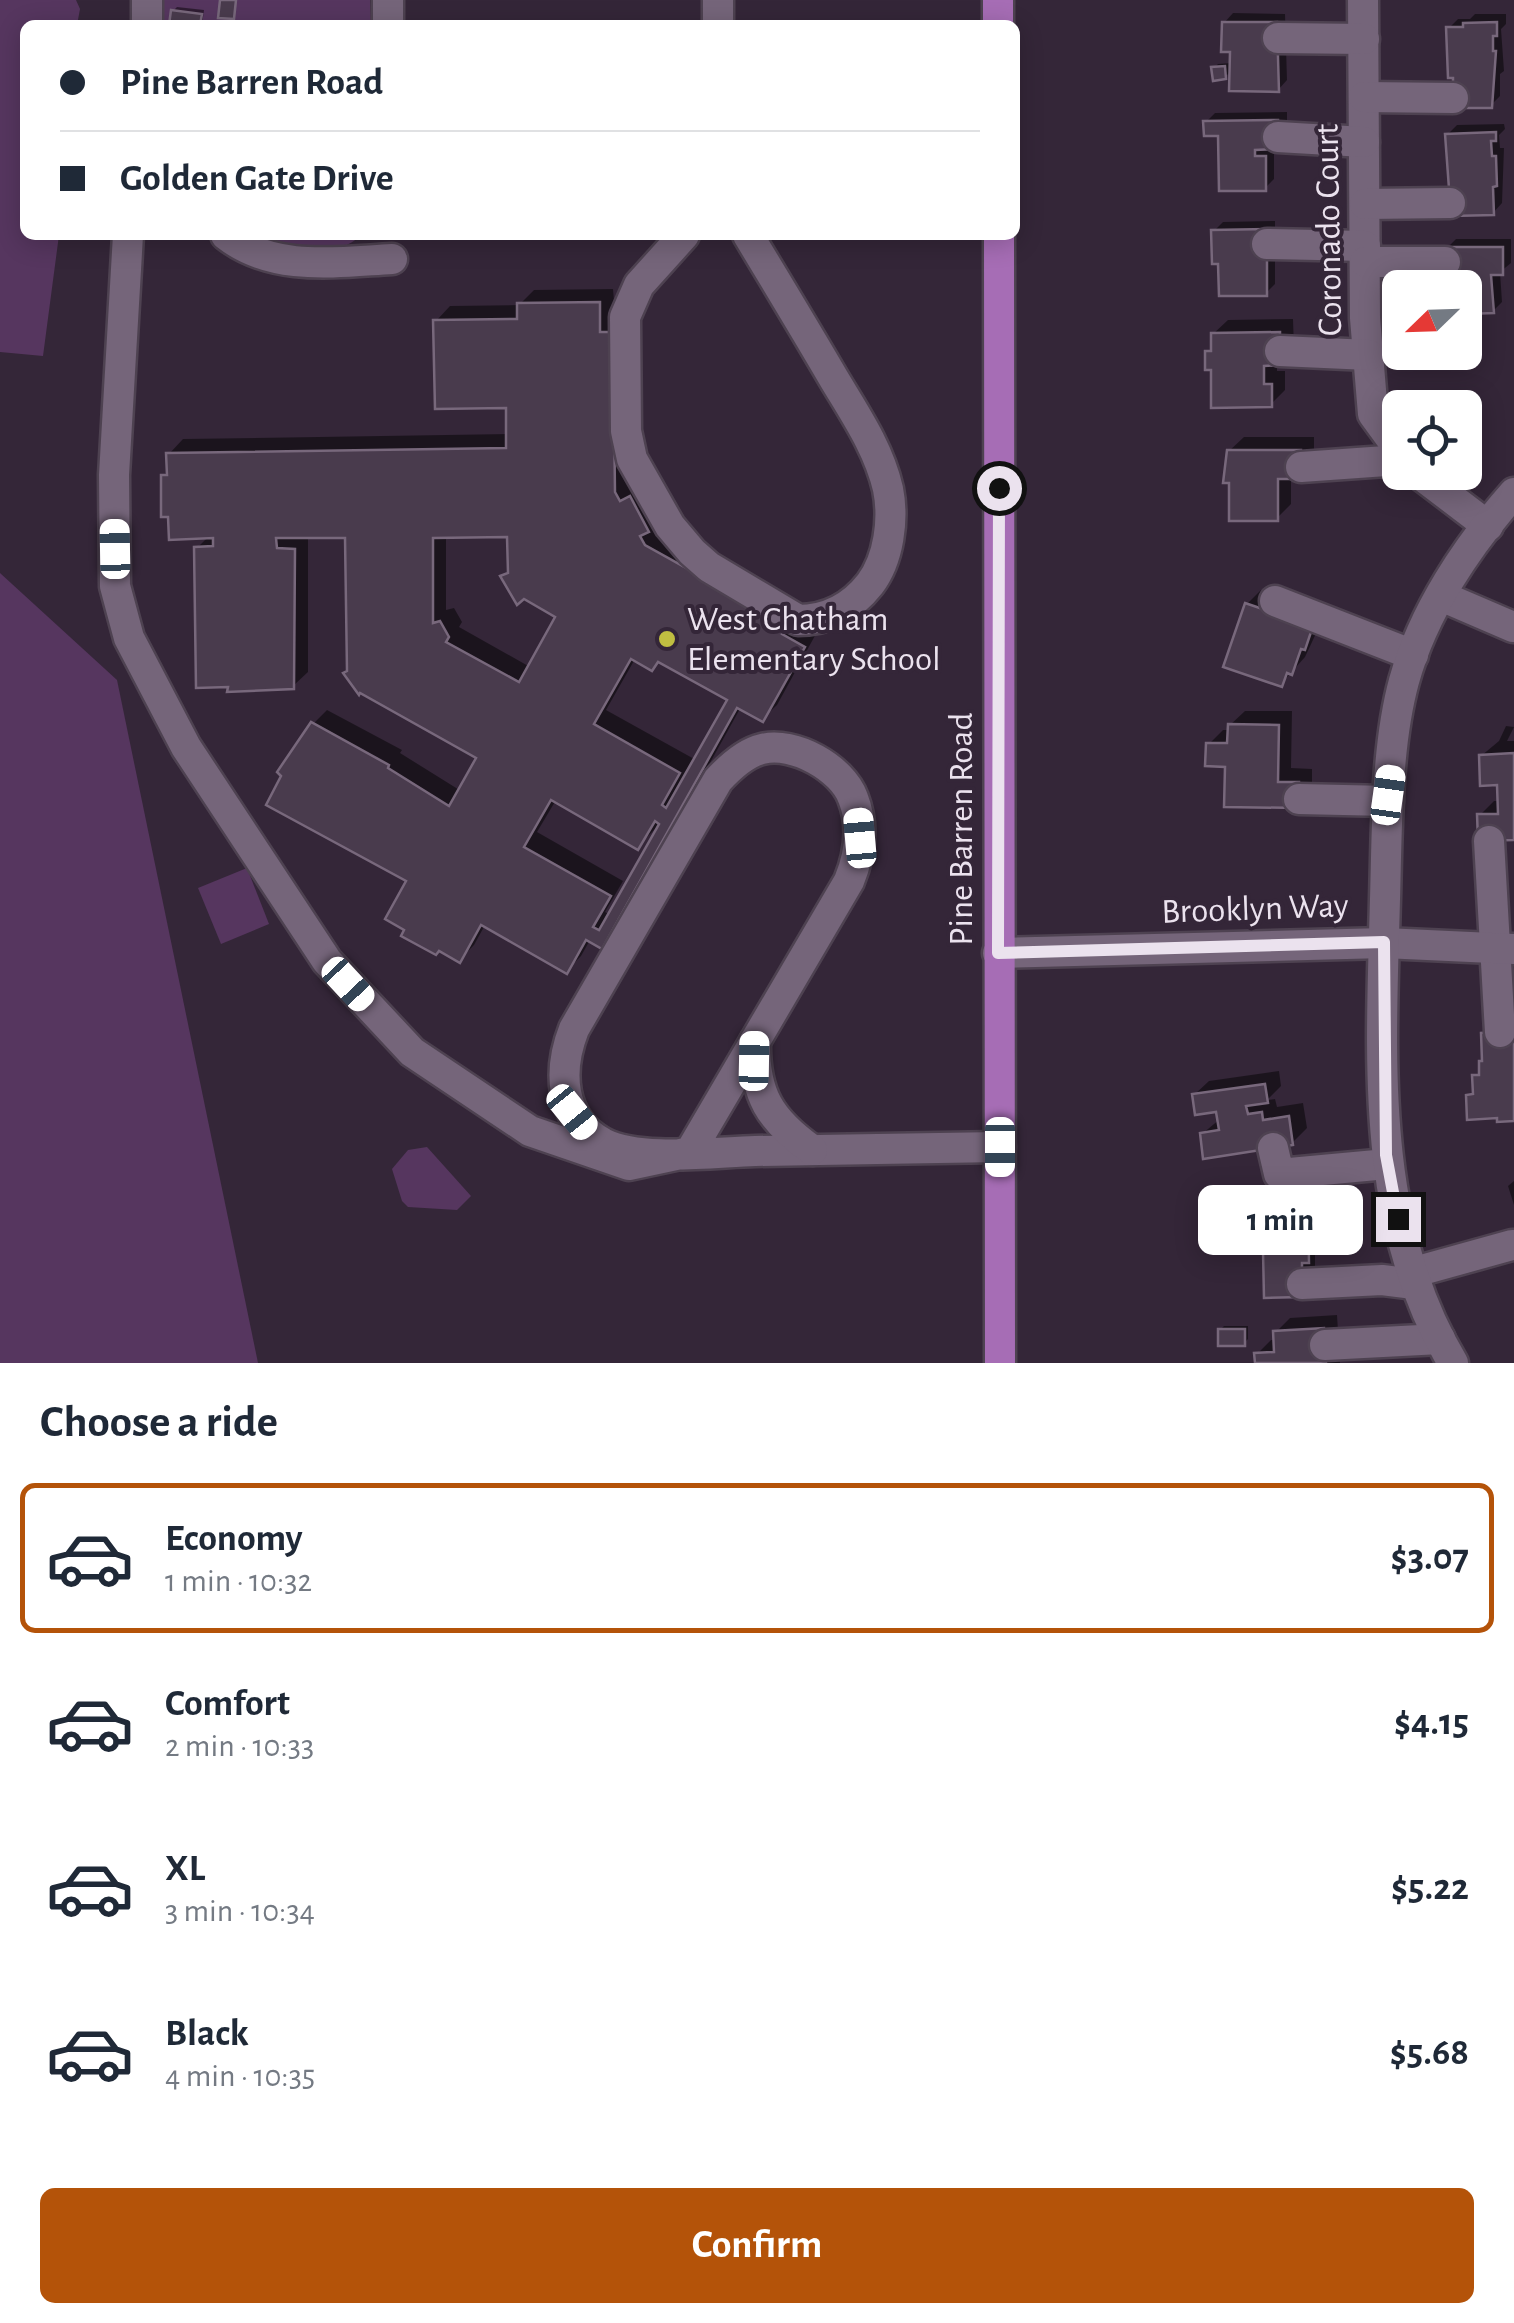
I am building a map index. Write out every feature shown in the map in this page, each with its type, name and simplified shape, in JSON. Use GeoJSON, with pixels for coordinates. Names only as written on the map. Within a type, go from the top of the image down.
{"type":"FeatureCollection","features":[{"type":"Feature","properties":{"kind":"main road","name":"Pine Barren Road"},"geometry":{"type":"LineString","coordinates":[[999,240],[1000,1363]]}},
{"type":"Feature","properties":{"kind":"street","name":"Coronado Court"},"geometry":{"type":"LineString","coordinates":[[1364,0],[1368,356],[1373,414],[1382,426]]}},
{"type":"Feature","properties":{"kind":"street"},"geometry":{"type":"LineString","coordinates":[[1278,38],[1364,39]]}},
{"type":"Feature","properties":{"kind":"street"},"geometry":{"type":"LineString","coordinates":[[1364,97],[1453,98]]}},
{"type":"Feature","properties":{"kind":"street"},"geometry":{"type":"LineString","coordinates":[[1278,137],[1364,142]]}},
{"type":"Feature","properties":{"kind":"street"},"geometry":{"type":"LineString","coordinates":[[1365,204],[1450,203]]}},
{"type":"Feature","properties":{"kind":"street"},"geometry":{"type":"LineString","coordinates":[[128,240],[114,475],[116,586],[129,638],[186,746],[328,960],[412,1052],[530,1131],[629,1165],[690,1152],[849,881],[857,861],[860,838],[852,794],[840,778],[794,750],[762,749],[729,768],[718,780],[574,1029],[563,1070],[564,1091],[572,1112],[603,1142],[622,1149],[690,1152],[1000,1147]]}},
{"type":"Feature","properties":{"kind":"street"},"geometry":{"type":"LineString","coordinates":[[235,240],[264,256],[308,263],[392,259]]}},
{"type":"Feature","properties":{"kind":"street"},"geometry":{"type":"LineString","coordinates":[[679,240],[638,285],[624,317],[626,431],[632,459],[670,526],[709,567],[798,620],[812,620],[851,604],[878,574],[889,527],[888,492],[869,438],[751,240]]}},
{"type":"Feature","properties":{"kind":"street"},"geometry":{"type":"LineString","coordinates":[[1267,244],[1445,262]]}},
{"type":"Feature","properties":{"kind":"street"},"geometry":{"type":"LineString","coordinates":[[1280,351],[1368,356]]}},
{"type":"Feature","properties":{"kind":"street"},"geometry":{"type":"LineString","coordinates":[[1300,466],[1382,461]]}},
{"type":"Feature","properties":{"kind":"street"},"geometry":{"type":"LineString","coordinates":[[1441,490],[1488,526]]}},
{"type":"Feature","properties":{"kind":"street"},"geometry":{"type":"LineString","coordinates":[[1325,1345],[1446,1351],[1413,1278],[1388,1164],[1383,1040],[1388,800],[1404,683],[1413,655],[1455,570],[1514,493]]}},
{"type":"Feature","properties":{"kind":"street"},"geometry":{"type":"LineString","coordinates":[[1441,596],[1513,627]]}},
{"type":"Feature","properties":{"kind":"street"},"geometry":{"type":"LineString","coordinates":[[1275,601],[1413,655]]}},
{"type":"Feature","properties":{"kind":"street"},"geometry":{"type":"LineString","coordinates":[[1299,799],[1388,800]]}},
{"type":"Feature","properties":{"kind":"street"},"geometry":{"type":"LineString","coordinates":[[1489,841],[1505,949],[1500,1032]]}},
{"type":"Feature","properties":{"kind":"street","name":"Brooklyn Way"},"geometry":{"type":"LineString","coordinates":[[998,953],[1384,942],[1505,949]]}},
{"type":"Feature","properties":{"kind":"street"},"geometry":{"type":"LineString","coordinates":[[755,1041],[757,1082],[764,1101],[789,1134],[812,1150]]}},
{"type":"Feature","properties":{"kind":"street"},"geometry":{"type":"LineString","coordinates":[[1273,1148],[1279,1174],[1388,1164]]}},
{"type":"Feature","properties":{"kind":"street"},"geometry":{"type":"LineString","coordinates":[[1302,1284],[1413,1278],[1512,1245]]}},
{"type":"Feature","properties":{"kind":"shaded area"},"geometry":{"type":"Polygon","coordinates":[[[0,0],[76,0],[80,9],[78,20],[20,20],[20,240],[58,240],[43,356],[0,352],[0,0]]]}},
{"type":"Feature","properties":{"kind":"shaded area"},"geometry":{"type":"Polygon","coordinates":[[[155,0],[370,0],[371,20],[154,20],[155,0]]]}},
{"type":"Feature","properties":{"kind":"shaded area"},"geometry":{"type":"Polygon","coordinates":[[[264,240],[354,240],[321,251],[264,240]]]}},
{"type":"Feature","properties":{"kind":"shaded area"},"geometry":{"type":"Polygon","coordinates":[[[0,573],[117,680],[258,1363],[0,1363],[0,573]]]}},
{"type":"Feature","properties":{"kind":"shaded area"},"geometry":{"type":"Polygon","coordinates":[[[247,868],[269,924],[221,944],[198,888],[247,868]]]}},
{"type":"Feature","properties":{"kind":"shaded area"},"geometry":{"type":"Polygon","coordinates":[[[427,1147],[471,1196],[457,1210],[408,1207],[402,1201],[392,1169],[408,1150],[427,1147]]]}},
{"type":"Feature","properties":{"kind":"building"},"geometry":{"type":"Polygon","coordinates":[[[220,0],[236,0],[234,19],[218,18],[220,0]]]}},
{"type":"Feature","properties":{"kind":"building"},"geometry":{"type":"Polygon","coordinates":[[[171,10],[202,14],[201,20],[170,20],[171,10]]]}},
{"type":"Feature","properties":{"kind":"building"},"geometry":{"type":"Polygon","coordinates":[[[1222,22],[1277,22],[1279,92],[1229,91],[1230,52],[1221,52],[1222,22]]]}},
{"type":"Feature","properties":{"kind":"building"},"geometry":{"type":"Polygon","coordinates":[[[1497,22],[1497,36],[1493,36],[1496,51],[1492,108],[1453,108],[1446,27],[1497,22]]]}},
{"type":"Feature","properties":{"kind":"building"},"geometry":{"type":"Polygon","coordinates":[[[1225,66],[1226,79],[1213,81],[1211,67],[1225,66]]]}},
{"type":"Feature","properties":{"kind":"building"},"geometry":{"type":"Polygon","coordinates":[[[1278,120],[1278,149],[1255,150],[1255,156],[1266,156],[1266,191],[1219,191],[1218,136],[1204,136],[1203,121],[1278,120]]]}},
{"type":"Feature","properties":{"kind":"building"},"geometry":{"type":"Polygon","coordinates":[[[1496,132],[1496,141],[1491,141],[1492,156],[1496,156],[1494,215],[1451,216],[1445,134],[1496,132]]]}},
{"type":"Feature","properties":{"kind":"building"},"geometry":{"type":"Polygon","coordinates":[[[1267,229],[1267,296],[1219,296],[1218,264],[1212,264],[1211,230],[1267,229]]]}},
{"type":"Feature","properties":{"kind":"building"},"geometry":{"type":"Polygon","coordinates":[[[1445,247],[1503,247],[1503,275],[1491,275],[1494,313],[1482,313],[1482,270],[1445,270],[1445,247]]]}},
{"type":"Feature","properties":{"kind":"building","name":"West Chatham Elementary School"},"geometry":{"type":"Polygon","coordinates":[[[600,302],[600,332],[613,332],[615,492],[620,501],[630,496],[649,532],[640,536],[645,545],[787,624],[782,634],[805,647],[763,722],[737,708],[602,949],[586,940],[567,974],[481,925],[460,963],[401,936],[404,930],[385,919],[406,881],[266,805],[281,776],[277,772],[311,722],[389,765],[388,768],[449,806],[476,758],[359,695],[343,673],[347,671],[345,538],[276,538],[277,548],[295,549],[294,689],[227,692],[228,687],[196,688],[194,547],[213,546],[213,538],[169,540],[168,517],[161,517],[161,475],[167,475],[166,453],[506,448],[506,408],[435,409],[433,320],[517,319],[517,303],[600,302]],[[507,537],[433,538],[433,623],[440,621],[449,637],[446,642],[519,682],[555,617],[524,599],[517,605],[500,576],[508,573],[507,537]],[[631,659],[594,724],[680,773],[662,805],[666,808],[727,700],[658,662],[652,671],[631,659]],[[551,800],[524,847],[611,896],[593,927],[599,930],[659,824],[655,821],[638,850],[551,800]]]}},
{"type":"Feature","properties":{"kind":"building"},"geometry":{"type":"Polygon","coordinates":[[[1280,332],[1280,365],[1264,366],[1264,384],[1272,384],[1272,407],[1211,408],[1211,370],[1205,370],[1205,351],[1211,351],[1211,333],[1280,332]]]}},
{"type":"Feature","properties":{"kind":"building"},"geometry":{"type":"Polygon","coordinates":[[[1227,450],[1301,450],[1300,479],[1278,479],[1278,521],[1229,521],[1229,483],[1223,483],[1227,450]]]}},
{"type":"Feature","properties":{"kind":"building"},"geometry":{"type":"Polygon","coordinates":[[[1245,603],[1313,626],[1305,650],[1301,649],[1292,675],[1287,673],[1282,687],[1223,667],[1245,603]]]}},
{"type":"Feature","properties":{"kind":"building"},"geometry":{"type":"Polygon","coordinates":[[[1228,724],[1279,725],[1278,782],[1299,782],[1298,808],[1224,807],[1225,767],[1205,766],[1206,743],[1227,743],[1228,724]]]}},
{"type":"Feature","properties":{"kind":"building"},"geometry":{"type":"Polygon","coordinates":[[[1514,753],[1514,840],[1478,841],[1477,814],[1498,814],[1497,785],[1480,786],[1479,755],[1514,753]]]}},
{"type":"Feature","properties":{"kind":"building"},"geometry":{"type":"Polygon","coordinates":[[[1514,1031],[1514,1121],[1467,1120],[1466,1095],[1473,1094],[1472,1075],[1479,1075],[1482,1061],[1481,1033],[1514,1031]]]}},
{"type":"Feature","properties":{"kind":"building"},"geometry":{"type":"Polygon","coordinates":[[[1265,1084],[1268,1103],[1246,1106],[1248,1114],[1262,1112],[1263,1120],[1289,1116],[1293,1145],[1203,1159],[1200,1133],[1219,1130],[1216,1112],[1195,1115],[1192,1094],[1265,1084]]]}},
{"type":"Feature","properties":{"kind":"building"},"geometry":{"type":"Polygon","coordinates":[[[1262,1204],[1308,1204],[1309,1263],[1302,1263],[1302,1297],[1264,1298],[1262,1204]]]}},
{"type":"Feature","properties":{"kind":"building"},"geometry":{"type":"Polygon","coordinates":[[[1324,1328],[1326,1363],[1255,1363],[1254,1353],[1274,1352],[1273,1331],[1324,1328]]]}},
{"type":"Feature","properties":{"kind":"building"},"geometry":{"type":"Polygon","coordinates":[[[1218,1329],[1245,1329],[1245,1346],[1218,1346],[1218,1329]]]}},
{"type":"Feature","properties":{"kind":"place","name":"West Chatham Elementary School"},"geometry":{"type":"Point","coordinates":[667,639]}},
{"type":"Feature","properties":{"kind":"route"},"geometry":{"type":"LineString","coordinates":[[999,488],[998,953],[1384,942],[1386,1155],[1398,1219]]}}]}
